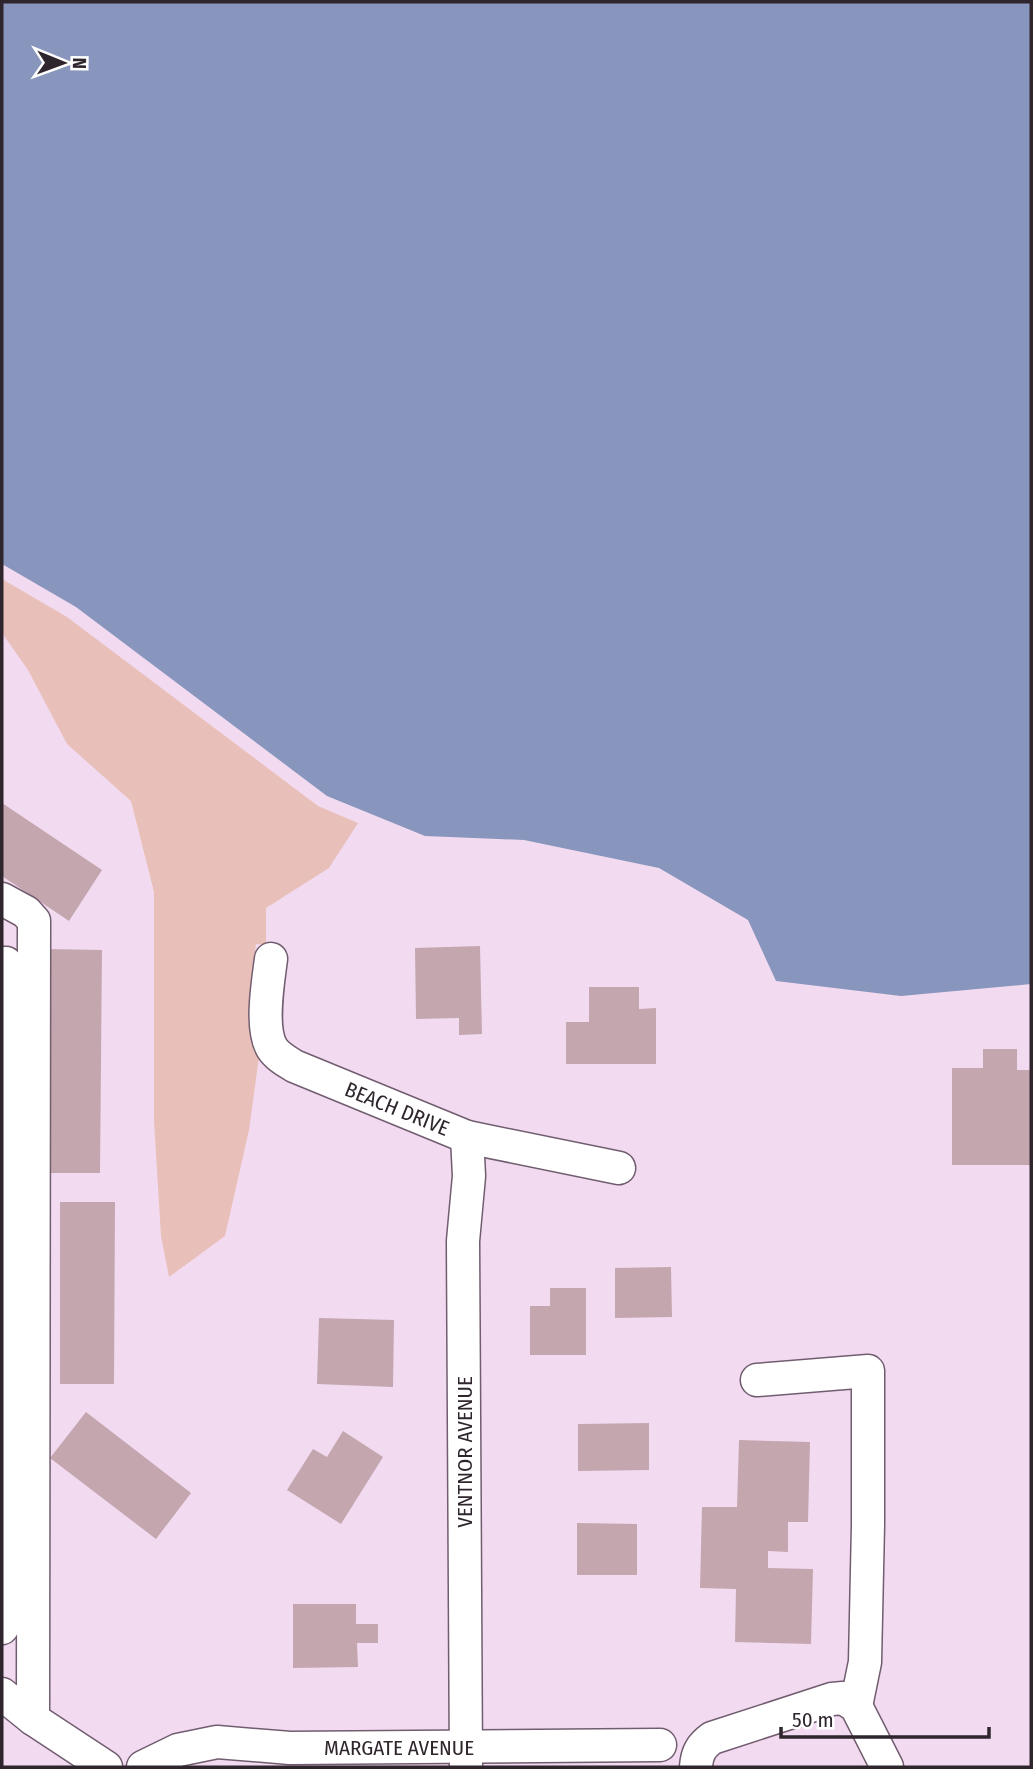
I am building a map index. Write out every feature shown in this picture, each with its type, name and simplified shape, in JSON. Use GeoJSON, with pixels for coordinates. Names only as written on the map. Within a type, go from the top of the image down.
{"type":"FeatureCollection","features":[{"type":"Feature","properties":{"kind":"street"},"geometry":{"type":"LineString","coordinates":[[2,899],[26,912],[34,921],[33,1719]]}},
{"type":"Feature","properties":{"kind":"street","name":"BEACH DRIVE"},"geometry":{"type":"LineString","coordinates":[[271,959],[267,1034],[270,1045],[276,1054],[305,1072],[467,1137],[619,1168]]}},
{"type":"Feature","properties":{"kind":"street"},"geometry":{"type":"LineString","coordinates":[[2,963],[6,963],[8,1619],[2,1628]]}},
{"type":"Feature","properties":{"kind":"street","name":"VENTNOR AVENUE"},"geometry":{"type":"LineString","coordinates":[[466,1758],[463,1241],[469,1176],[467,1137]]}},
{"type":"Feature","properties":{"kind":"street"},"geometry":{"type":"LineString","coordinates":[[757,1380],[868,1371],[869,1525],[865,1662],[856,1706]]}},
{"type":"Feature","properties":{"kind":"street"},"geometry":{"type":"LineString","coordinates":[[2,1694],[33,1719],[106,1767]]}},
{"type":"Feature","properties":{"kind":"street"},"geometry":{"type":"LineString","coordinates":[[696,1767],[703,1744],[712,1738],[832,1699],[843,1698],[856,1706],[887,1767]]}},
{"type":"Feature","properties":{"kind":"street","name":"MARGATE AVENUE"},"geometry":{"type":"LineString","coordinates":[[143,1767],[178,1750],[217,1742],[466,1758],[660,1745]]}},
{"type":"Feature","properties":{"kind":"shaded area"},"geometry":{"type":"Polygon","coordinates":[[[2,579],[67,617],[318,806],[358,823],[329,868],[266,908],[266,945],[256,944],[251,982],[251,1034],[259,1057],[249,1130],[225,1236],[169,1277],[161,1236],[154,1121],[154,892],[131,801],[67,744],[28,670],[2,633],[2,579]]]}},
{"type":"Feature","properties":{"kind":"water"},"geometry":{"type":"Polygon","coordinates":[[[2,2],[1031,2],[1031,984],[901,996],[776,981],[748,920],[659,868],[524,840],[425,836],[327,796],[76,607],[2,564],[2,2]]]}},
{"type":"Feature","properties":{"kind":"building"},"geometry":{"type":"Polygon","coordinates":[[[2,803],[102,870],[69,921],[2,876],[2,803]]]}},
{"type":"Feature","properties":{"kind":"building"},"geometry":{"type":"Polygon","coordinates":[[[480,946],[482,1034],[459,1035],[459,1018],[416,1019],[415,948],[480,946]]]}},
{"type":"Feature","properties":{"kind":"building"},"geometry":{"type":"Polygon","coordinates":[[[47,949],[102,950],[100,1173],[44,1173],[47,949]]]}},
{"type":"Feature","properties":{"kind":"building"},"geometry":{"type":"Polygon","coordinates":[[[589,987],[639,987],[639,1009],[656,1008],[656,1064],[566,1064],[566,1022],[589,1022],[589,987]]]}},
{"type":"Feature","properties":{"kind":"building"},"geometry":{"type":"Polygon","coordinates":[[[983,1049],[1017,1049],[1017,1070],[1031,1070],[1031,1165],[952,1165],[952,1068],[983,1068],[983,1049]]]}},
{"type":"Feature","properties":{"kind":"building"},"geometry":{"type":"Polygon","coordinates":[[[60,1202],[115,1202],[114,1384],[60,1384],[60,1202]]]}},
{"type":"Feature","properties":{"kind":"building"},"geometry":{"type":"Polygon","coordinates":[[[671,1267],[672,1317],[615,1318],[615,1268],[671,1267]]]}},
{"type":"Feature","properties":{"kind":"building"},"geometry":{"type":"Polygon","coordinates":[[[550,1288],[586,1288],[586,1355],[530,1355],[530,1306],[550,1306],[550,1288]]]}},
{"type":"Feature","properties":{"kind":"building"},"geometry":{"type":"Polygon","coordinates":[[[319,1318],[394,1320],[393,1387],[317,1384],[319,1318]]]}},
{"type":"Feature","properties":{"kind":"building"},"geometry":{"type":"Polygon","coordinates":[[[86,1412],[191,1493],[156,1539],[50,1458],[86,1412]]]}},
{"type":"Feature","properties":{"kind":"building"},"geometry":{"type":"Polygon","coordinates":[[[649,1423],[649,1470],[578,1471],[578,1424],[649,1423]]]}},
{"type":"Feature","properties":{"kind":"building"},"geometry":{"type":"Polygon","coordinates":[[[343,1431],[383,1457],[341,1524],[287,1490],[313,1449],[327,1457],[343,1431]]]}},
{"type":"Feature","properties":{"kind":"building"},"geometry":{"type":"Polygon","coordinates":[[[739,1440],[810,1442],[808,1522],[788,1522],[788,1552],[768,1551],[768,1568],[813,1569],[811,1644],[735,1642],[736,1589],[700,1588],[702,1507],[737,1507],[739,1440]]]}},
{"type":"Feature","properties":{"kind":"building"},"geometry":{"type":"Polygon","coordinates":[[[577,1523],[637,1524],[637,1575],[577,1575],[577,1523]]]}},
{"type":"Feature","properties":{"kind":"building"},"geometry":{"type":"Polygon","coordinates":[[[293,1604],[356,1604],[356,1624],[378,1624],[378,1643],[357,1643],[358,1667],[293,1668],[293,1604]]]}}]}
